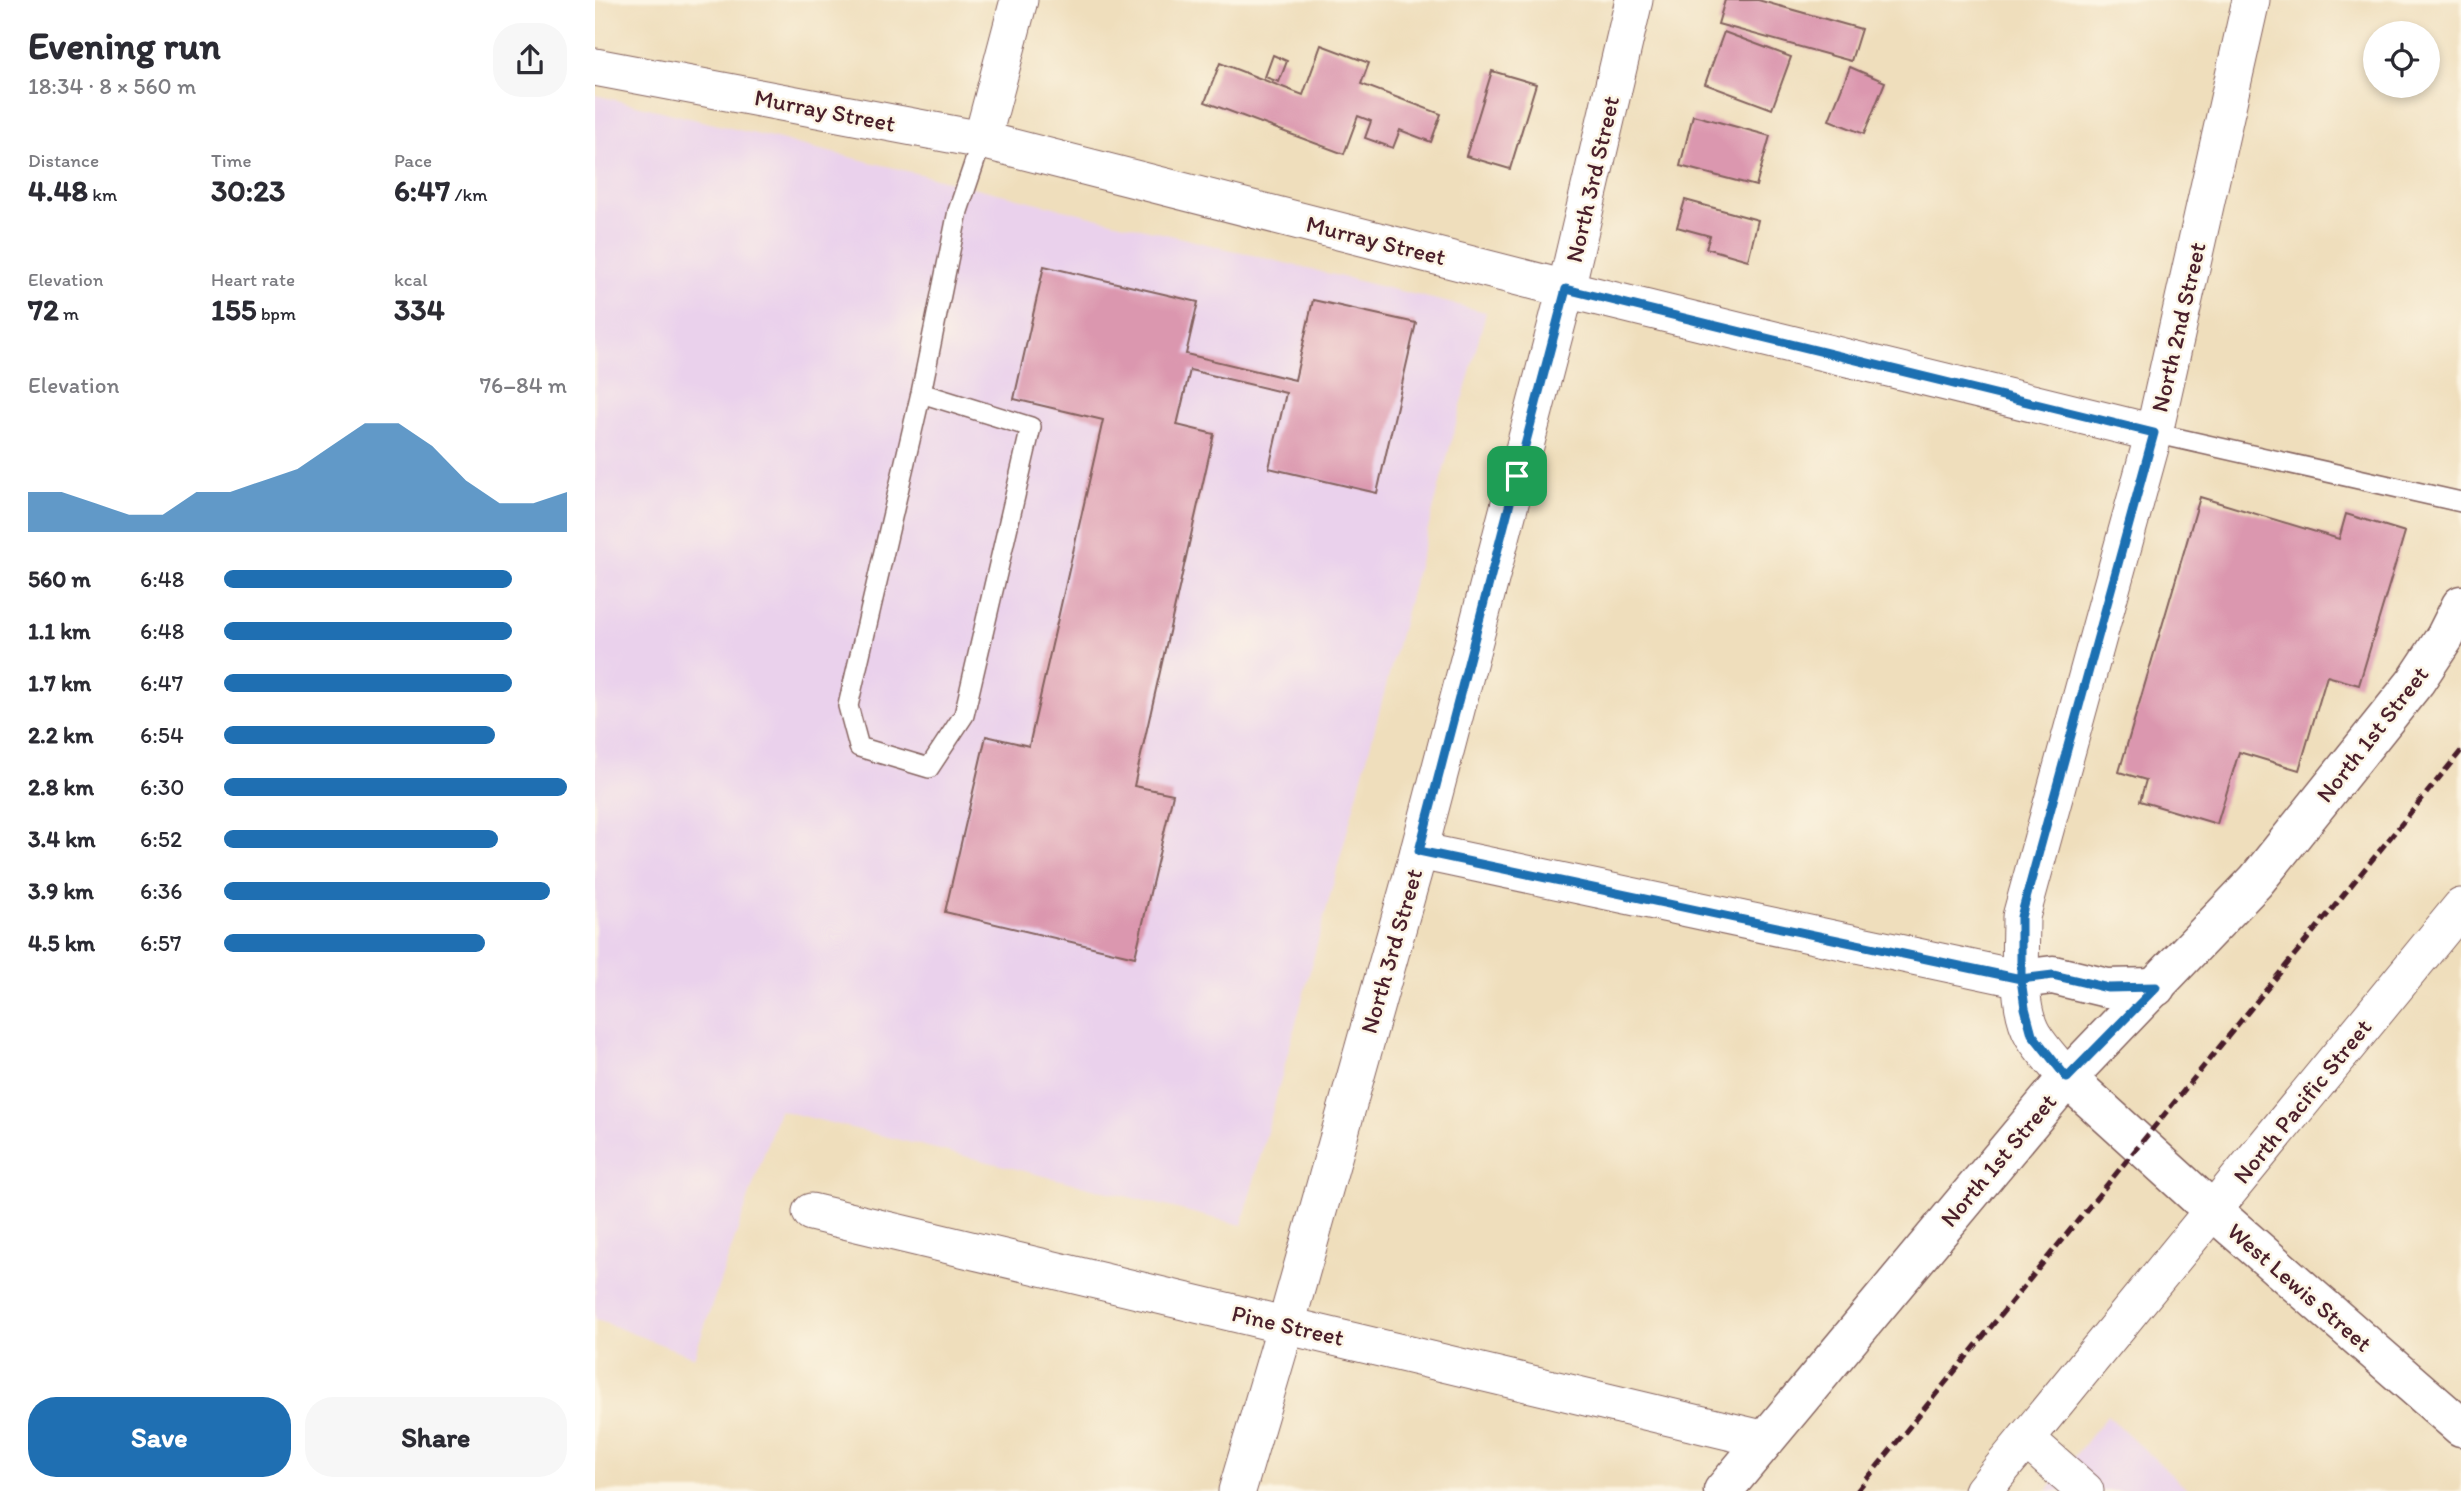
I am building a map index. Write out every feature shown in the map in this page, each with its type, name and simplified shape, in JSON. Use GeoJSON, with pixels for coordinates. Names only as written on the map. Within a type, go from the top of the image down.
{"type":"FeatureCollection","features":[{"type":"Feature","properties":{"kind":"street"},"geometry":{"type":"LineString","coordinates":[[982,140],[1019,0]]}},
{"type":"Feature","properties":{"kind":"street","name":"North 3rd Street"},"geometry":{"type":"LineString","coordinates":[[1237,1491],[1419,851],[1566,289],[1634,0]]}},
{"type":"Feature","properties":{"kind":"street","name":"North 2nd Street"},"geometry":{"type":"LineString","coordinates":[[2067,1078],[2032,1034],[2021,979],[2021,917],[2154,433],[2251,0]]}},
{"type":"Feature","properties":{"kind":"street","name":"Murray Street"},"geometry":{"type":"LineString","coordinates":[[595,67],[982,140],[1566,289],[2154,433]]}},
{"type":"Feature","properties":{"kind":"street","name":"North 1st Street"},"geometry":{"type":"LineString","coordinates":[[1723,1491],[2067,1078],[2256,881],[2416,681],[2445,637],[2461,605]]}},
{"type":"Feature","properties":{"kind":"street"},"geometry":{"type":"LineString","coordinates":[[1419,851],[2021,979],[2053,975],[2108,988],[2156,987]]}},
{"type":"Feature","properties":{"kind":"street","name":"North Pacific Street"},"geometry":{"type":"LineString","coordinates":[[1983,1491],[2461,907]]}},
{"type":"Feature","properties":{"kind":"street","name":"West Lewis Street"},"geometry":{"type":"LineString","coordinates":[[2067,1078],[2212,1210],[2461,1427]]}},
{"type":"Feature","properties":{"kind":"street","name":"Pine Street"},"geometry":{"type":"LineString","coordinates":[[811,1212],[1766,1440]]}},
{"type":"Feature","properties":{"kind":"street"},"geometry":{"type":"LineString","coordinates":[[2026,1439],[2085,1491]]}},
{"type":"Feature","properties":{"kind":"lane"},"geometry":{"type":"LineString","coordinates":[[921,393],[1031,427],[964,715],[929,768],[859,747],[848,706],[921,393],[958,211],[982,140]]}},
{"type":"Feature","properties":{"kind":"lane"},"geometry":{"type":"LineString","coordinates":[[2154,433],[2461,502]]}},
{"type":"Feature","properties":{"kind":"shaded area"},"geometry":{"type":"Polygon","coordinates":[[[595,95],[1486,312],[1242,1225],[779,1110],[694,1357],[595,1319],[595,95]]]}},
{"type":"Feature","properties":{"kind":"shaded area"},"geometry":{"type":"Polygon","coordinates":[[[2107,1415],[2190,1491],[2047,1491],[2107,1415]]]}},
{"type":"Feature","properties":{"kind":"building"},"geometry":{"type":"Polygon","coordinates":[[[1725,0],[1758,0],[1861,29],[1851,61],[1718,24],[1725,0]]]}},
{"type":"Feature","properties":{"kind":"building"},"geometry":{"type":"Polygon","coordinates":[[[1724,32],[1791,57],[1772,109],[1705,84],[1724,32]]]}},
{"type":"Feature","properties":{"kind":"building"},"geometry":{"type":"Polygon","coordinates":[[[1321,45],[1369,63],[1361,84],[1441,114],[1431,142],[1400,130],[1393,148],[1365,138],[1371,121],[1358,116],[1344,154],[1205,102],[1220,63],[1303,95],[1321,45]]]}},
{"type":"Feature","properties":{"kind":"building"},"geometry":{"type":"Polygon","coordinates":[[[1273,55],[1287,61],[1279,82],[1265,77],[1273,55]]]}},
{"type":"Feature","properties":{"kind":"building"},"geometry":{"type":"Polygon","coordinates":[[[1850,67],[1885,82],[1864,134],[1829,120],[1850,67]]]}},
{"type":"Feature","properties":{"kind":"building"},"geometry":{"type":"Polygon","coordinates":[[[1492,71],[1536,84],[1510,169],[1466,156],[1492,71]]]}},
{"type":"Feature","properties":{"kind":"building"},"geometry":{"type":"Polygon","coordinates":[[[1693,115],[1770,136],[1756,186],[1680,166],[1693,115]]]}},
{"type":"Feature","properties":{"kind":"building"},"geometry":{"type":"Polygon","coordinates":[[[1685,200],[1758,220],[1748,260],[1706,248],[1710,236],[1677,227],[1685,200]]]}},
{"type":"Feature","properties":{"kind":"building"},"geometry":{"type":"Polygon","coordinates":[[[1044,266],[1198,302],[1186,354],[1295,380],[1313,300],[1416,323],[1377,493],[1269,468],[1286,393],[1190,370],[1177,425],[1214,434],[1134,786],[1173,794],[1135,957],[945,912],[986,736],[1029,746],[1103,420],[1014,399],[1044,266]]]}},
{"type":"Feature","properties":{"kind":"building"},"geometry":{"type":"Polygon","coordinates":[[[2200,497],[2339,539],[2346,514],[2405,532],[2359,685],[2327,676],[2299,770],[2239,752],[2217,824],[2140,801],[2146,780],[2119,772],[2200,497]]]}},
{"type":"Feature","properties":{"kind":"railway"},"geometry":{"type":"LineString","coordinates":[[1857,1491],[2461,751]]}},
{"type":"Feature","properties":{"kind":"route"},"geometry":{"type":"LineString","coordinates":[[1517,476],[1419,851],[2021,979],[2032,1034],[2067,1078],[2156,987],[2108,988],[2053,975],[2021,979],[2021,917],[2154,433],[1566,289],[1517,476]]}}]}
